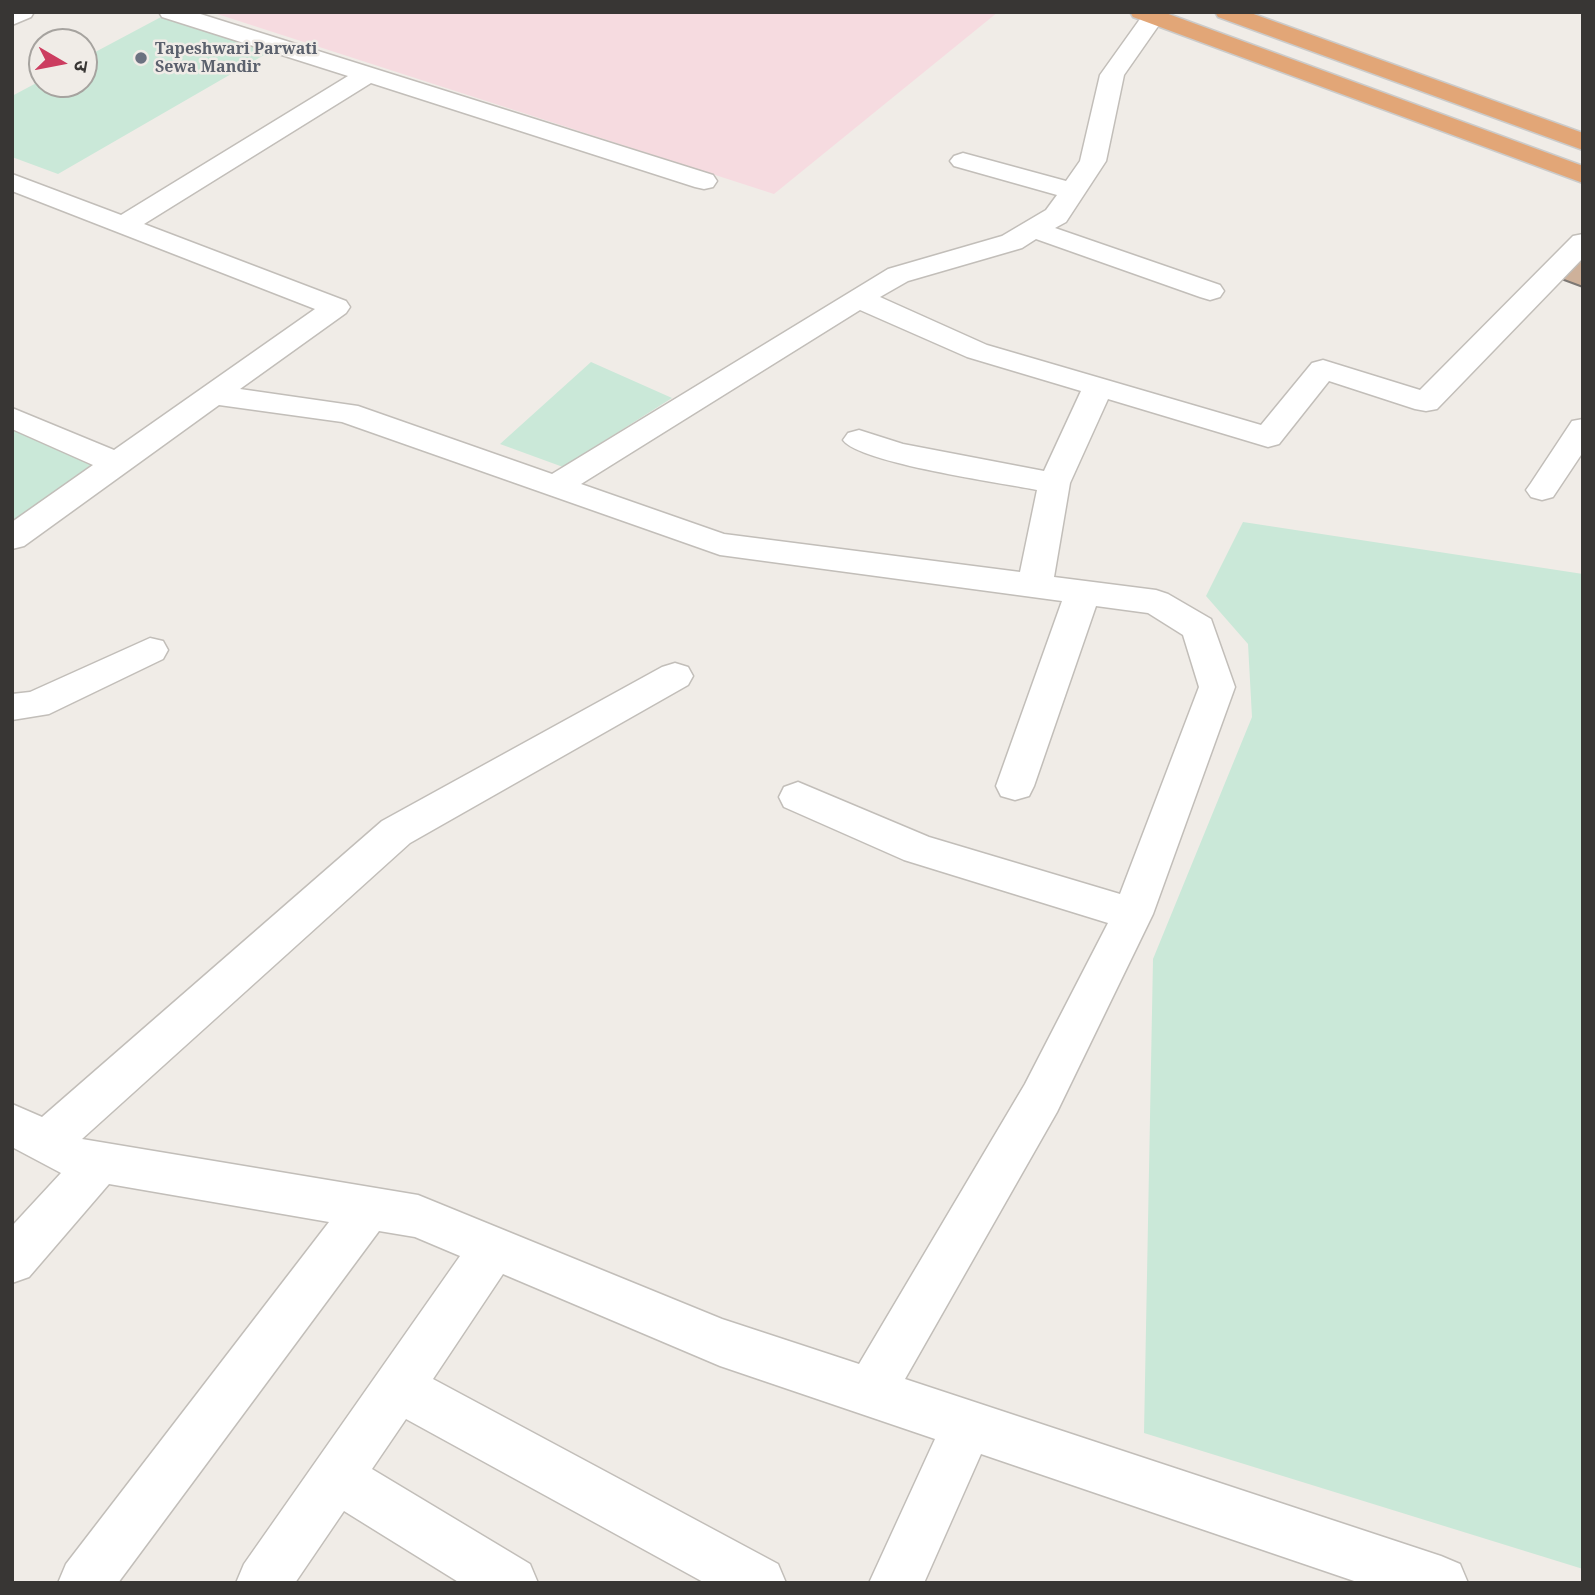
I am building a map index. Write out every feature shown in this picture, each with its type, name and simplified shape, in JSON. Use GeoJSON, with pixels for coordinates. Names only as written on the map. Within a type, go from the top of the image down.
{"type":"FeatureCollection","features":[{"type":"Feature","properties":{"kind":"main road"},"geometry":{"type":"LineString","coordinates":[[1182,12],[1583,162]]}},
{"type":"Feature","properties":{"kind":"main road"},"geometry":{"type":"LineString","coordinates":[[1226,12],[1583,142]]}},
{"type":"Feature","properties":{"kind":"main road"},"geometry":{"type":"LineString","coordinates":[[1150,14],[1583,176]]}},
{"type":"Feature","properties":{"kind":"street"},"geometry":{"type":"LineString","coordinates":[[12,18],[23,12]]}},
{"type":"Feature","properties":{"kind":"street"},"geometry":{"type":"LineString","coordinates":[[170,12],[704,181]]}},
{"type":"Feature","properties":{"kind":"street"},"geometry":{"type":"LineString","coordinates":[[555,486],[898,275],[1012,242],[1056,216],[1093,161],[1112,75],[1150,14]]}},
{"type":"Feature","properties":{"kind":"street"},"geometry":{"type":"LineString","coordinates":[[122,225],[369,74]]}},
{"type":"Feature","properties":{"kind":"street"},"geometry":{"type":"LineString","coordinates":[[963,161],[1072,191]]}},
{"type":"Feature","properties":{"kind":"street"},"geometry":{"type":"LineString","coordinates":[[12,182],[336,307],[12,538]]}},
{"type":"Feature","properties":{"kind":"street"},"geometry":{"type":"LineString","coordinates":[[1033,229],[1210,291]]}},
{"type":"Feature","properties":{"kind":"street"},"geometry":{"type":"LineString","coordinates":[[858,298],[977,351],[1268,437],[1323,369],[1426,402],[1583,242]]}},
{"type":"Feature","properties":{"kind":"street"},"geometry":{"type":"LineString","coordinates":[[1035,586],[1054,483],[1098,387]]}},
{"type":"Feature","properties":{"kind":"street"},"geometry":{"type":"LineString","coordinates":[[213,395],[347,413],[720,544],[1156,602],[1199,628],[1217,687],[1133,914],[1041,1098],[870,1392]]}},
{"type":"Feature","properties":{"kind":"street"},"geometry":{"type":"LineString","coordinates":[[12,417],[117,463]]}},
{"type":"Feature","properties":{"kind":"street"},"geometry":{"type":"LineString","coordinates":[[1542,490],[1583,428]]}},
{"type":"Feature","properties":{"kind":"street"},"geometry":{"type":"LineString","coordinates":[[859,440],[897,453],[1054,483]]}},
{"type":"Feature","properties":{"kind":"street"},"geometry":{"type":"LineString","coordinates":[[1015,786],[1083,592]]}},
{"type":"Feature","properties":{"kind":"street"},"geometry":{"type":"LineString","coordinates":[[12,708],[36,705],[150,650]]}},
{"type":"Feature","properties":{"kind":"street"},"geometry":{"type":"LineString","coordinates":[[675,676],[396,832],[29,1133],[75,1158],[418,1216],[720,1342],[1441,1583]]}},
{"type":"Feature","properties":{"kind":"street"},"geometry":{"type":"LineString","coordinates":[[798,797],[918,849],[1133,914]]}},
{"type":"Feature","properties":{"kind":"street"},"geometry":{"type":"LineString","coordinates":[[12,1261],[100,1162]]}},
{"type":"Feature","properties":{"kind":"street"},"geometry":{"type":"LineString","coordinates":[[85,1583],[368,1208]]}},
{"type":"Feature","properties":{"kind":"street"},"geometry":{"type":"LineString","coordinates":[[263,1583],[494,1248]]}},
{"type":"Feature","properties":{"kind":"street"},"geometry":{"type":"LineString","coordinates":[[398,1387],[752,1581]]}},
{"type":"Feature","properties":{"kind":"street"},"geometry":{"type":"LineString","coordinates":[[896,1583],[968,1424]]}},
{"type":"Feature","properties":{"kind":"street"},"geometry":{"type":"LineString","coordinates":[[336,1478],[510,1583]]}},
{"type":"Feature","properties":{"kind":"shaded area"},"geometry":{"type":"Polygon","coordinates":[[[211,12],[998,12],[774,194],[211,12]]]}},
{"type":"Feature","properties":{"kind":"green space"},"geometry":{"type":"Polygon","coordinates":[[[161,17],[271,51],[58,174],[12,157],[12,96],[28,87],[28,98],[98,98],[98,51],[161,17]]]}},
{"type":"Feature","properties":{"kind":"green space"},"geometry":{"type":"Polygon","coordinates":[[[591,362],[672,398],[563,467],[500,444],[591,362]]]}},
{"type":"Feature","properties":{"kind":"green space"},"geometry":{"type":"Polygon","coordinates":[[[12,426],[98,466],[12,527],[12,426]]]}},
{"type":"Feature","properties":{"kind":"green space"},"geometry":{"type":"Polygon","coordinates":[[[1243,522],[1583,574],[1583,1569],[1144,1433],[1153,959],[1252,717],[1248,644],[1206,596],[1243,522]]]}},
{"type":"Feature","properties":{"kind":"building"},"geometry":{"type":"Polygon","coordinates":[[[1583,249],[1583,287],[1556,277],[1583,249]]]}},
{"type":"Feature","properties":{"kind":"place","name":"Tapeshwari Parwati Sewa Mandir"},"geometry":{"type":"Point","coordinates":[141,58]}}]}
